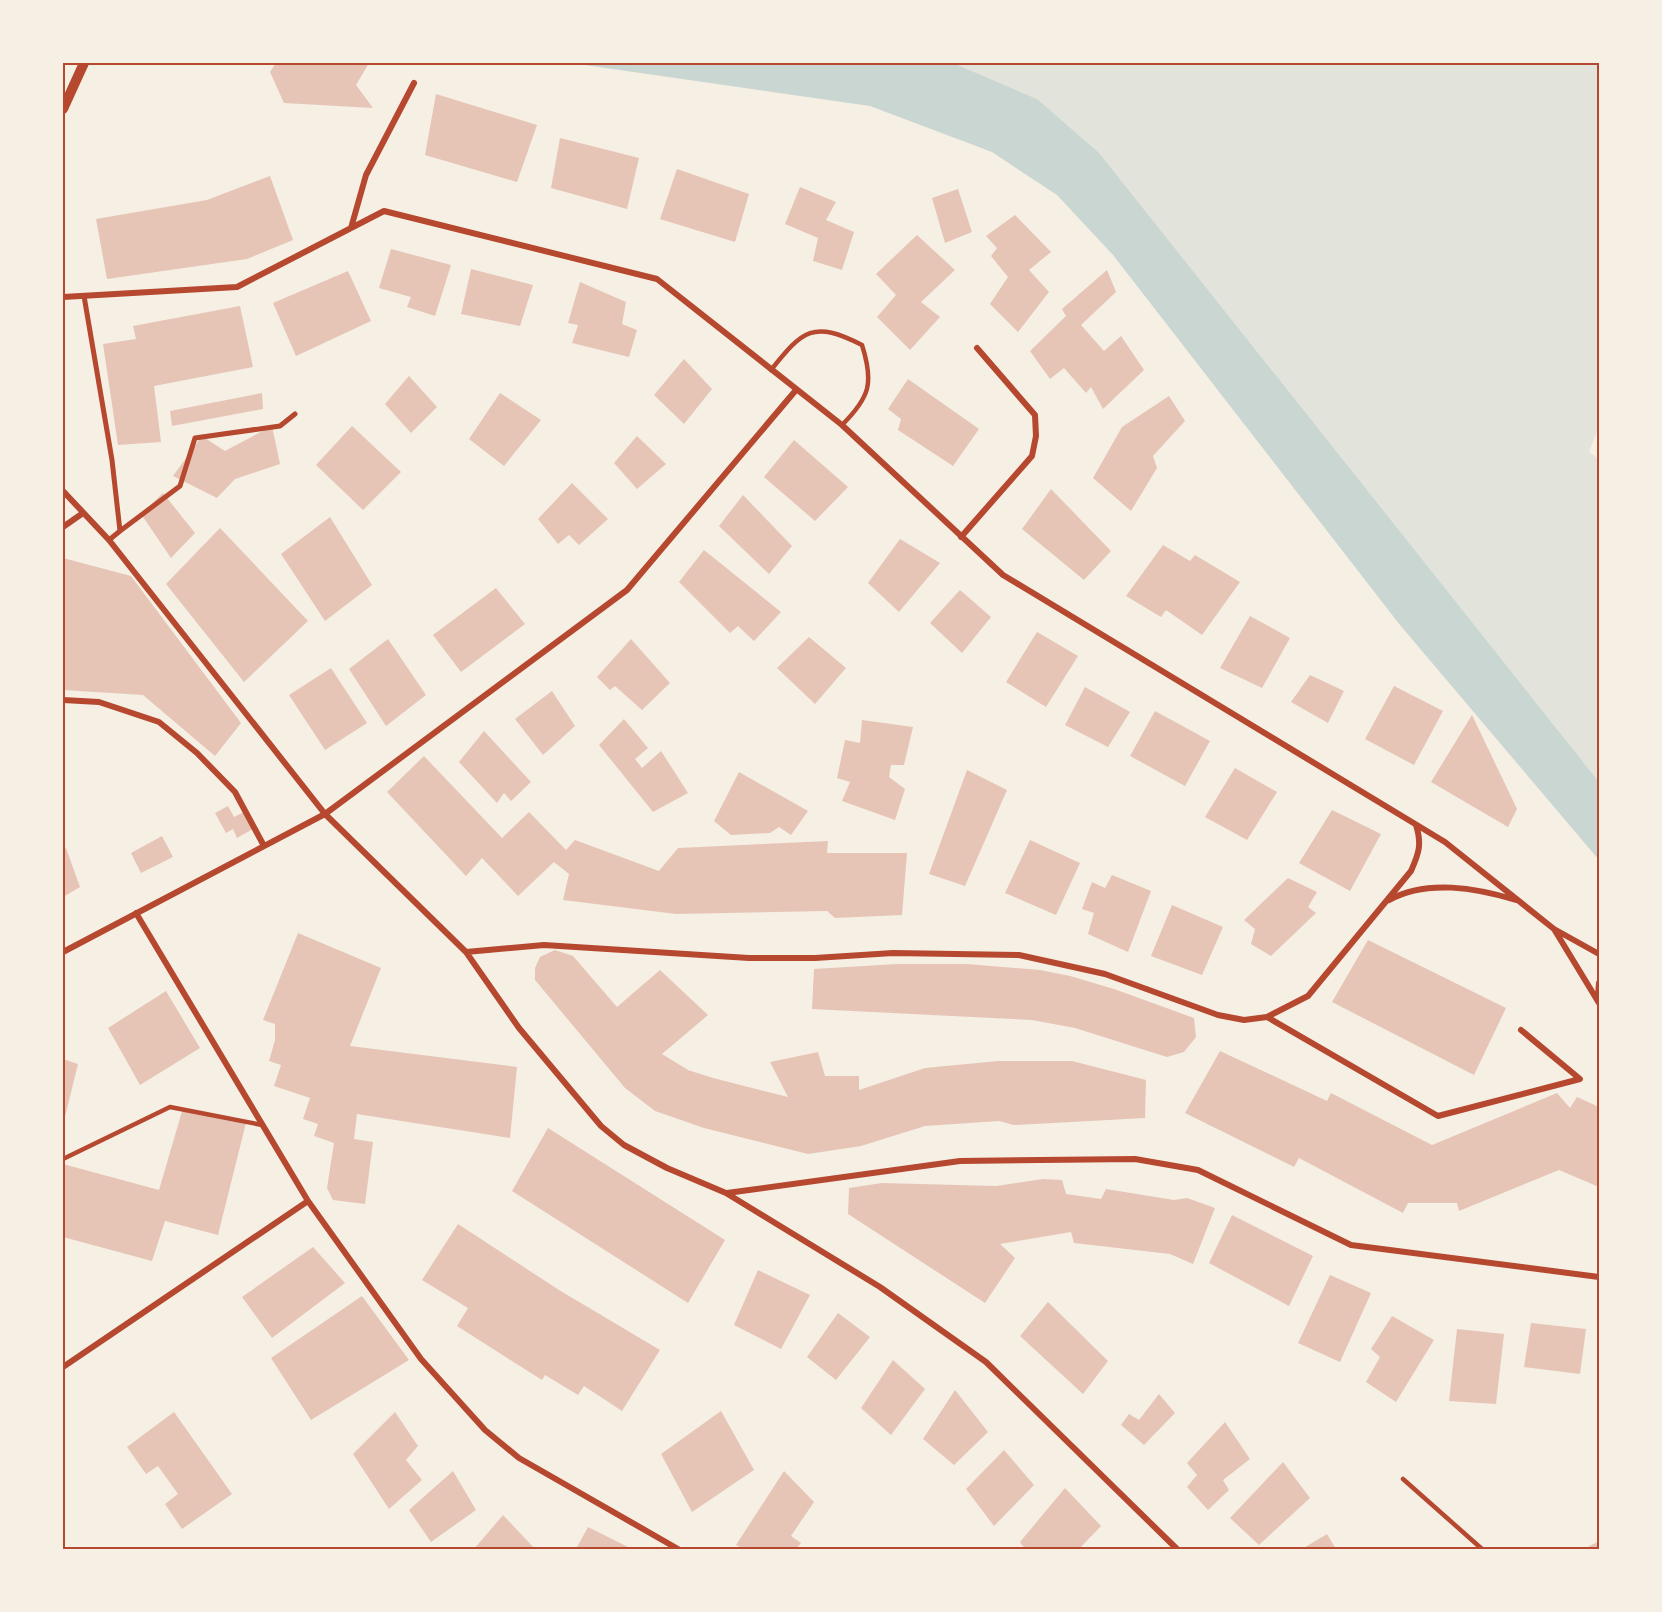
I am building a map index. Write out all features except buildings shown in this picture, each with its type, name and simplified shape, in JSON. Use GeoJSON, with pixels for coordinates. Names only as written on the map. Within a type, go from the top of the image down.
{"type":"FeatureCollection","features":[{"type":"Feature","properties":{"kind":"street"},"geometry":{"type":"LineString","coordinates":[[63,109],[84,63]]}},
{"type":"Feature","properties":{"kind":"street"},"geometry":{"type":"LineString","coordinates":[[351,228],[366,175],[414,83]]}},
{"type":"Feature","properties":{"kind":"street"},"geometry":{"type":"LineString","coordinates":[[63,297],[237,287],[384,211],[657,279],[842,425],[1003,575],[1445,842],[1554,929],[1599,954]]}},
{"type":"Feature","properties":{"kind":"street"},"geometry":{"type":"LineString","coordinates":[[84,296],[112,459],[120,531]]}},
{"type":"Feature","properties":{"kind":"street"},"geometry":{"type":"LineString","coordinates":[[962,537],[1032,456],[1036,436],[1035,415],[977,348]]}},
{"type":"Feature","properties":{"kind":"street"},"geometry":{"type":"LineString","coordinates":[[63,952],[325,814],[627,590],[796,390]]}},
{"type":"Feature","properties":{"kind":"street"},"geometry":{"type":"LineString","coordinates":[[109,540],[180,486],[195,438],[280,426],[295,414]]}},
{"type":"Feature","properties":{"kind":"street"},"geometry":{"type":"LineString","coordinates":[[63,491],[109,540],[325,814],[466,952],[519,1028],[601,1126],[624,1144],[667,1168],[726,1193],[880,1287],[986,1362],[1177,1549]]}},
{"type":"Feature","properties":{"kind":"street"},"geometry":{"type":"LineString","coordinates":[[63,527],[83,513]]}},
{"type":"Feature","properties":{"kind":"street"},"geometry":{"type":"LineString","coordinates":[[63,700],[99,702],[159,722],[197,753],[235,792],[264,846]]}},
{"type":"Feature","properties":{"kind":"street"},"geometry":{"type":"LineString","coordinates":[[466,952],[544,945],[749,958],[815,958],[893,953],[1019,955],[1105,974],[1218,1015],[1244,1020],[1267,1017],[1290,1008],[1308,996],[1411,871],[1419,855],[1421,841],[1416,825]]}},
{"type":"Feature","properties":{"kind":"street"},"geometry":{"type":"LineString","coordinates":[[1385,902],[1406,890],[1470,888],[1519,901]]}},
{"type":"Feature","properties":{"kind":"street"},"geometry":{"type":"LineString","coordinates":[[136,913],[308,1201],[421,1359],[485,1430],[519,1458],[678,1549]]}},
{"type":"Feature","properties":{"kind":"street"},"geometry":{"type":"LineString","coordinates":[[1554,929],[1599,1003]]}},
{"type":"Feature","properties":{"kind":"street"},"geometry":{"type":"LineString","coordinates":[[1599,983],[1596,990],[1599,1003]]}},
{"type":"Feature","properties":{"kind":"street"},"geometry":{"type":"LineString","coordinates":[[1267,1017],[1438,1116],[1580,1079],[1521,1030]]}},
{"type":"Feature","properties":{"kind":"street"},"geometry":{"type":"LineString","coordinates":[[726,1193],[960,1161],[1135,1159],[1198,1170],[1351,1245],[1599,1277]]}},
{"type":"Feature","properties":{"kind":"street"},"geometry":{"type":"LineString","coordinates":[[63,1367],[308,1201]]}},
{"type":"Feature","properties":{"kind":"lane"},"geometry":{"type":"LineString","coordinates":[[771,370],[791,344],[810,331],[831,332],[862,345],[869,367],[867,389],[862,405],[842,425]]}},
{"type":"Feature","properties":{"kind":"lane"},"geometry":{"type":"LineString","coordinates":[[63,1160],[170,1107],[265,1126]]}},
{"type":"Feature","properties":{"kind":"lane"},"geometry":{"type":"LineString","coordinates":[[1403,1479],[1482,1549]]}},
{"type":"Feature","properties":{"kind":"shaded area"},"geometry":{"type":"Polygon","coordinates":[[[571,63],[953,63],[1037,99],[1099,153],[1599,782],[1599,860],[1400,625],[1113,255],[1057,195],[992,152],[870,106],[571,63]]]}},
{"type":"Feature","properties":{"kind":"shaded area"},"geometry":{"type":"Polygon","coordinates":[[[953,63],[1599,63],[1599,427],[1589,452],[1599,459],[1599,782],[1275,377],[1037,99],[953,63]]]}}]}
